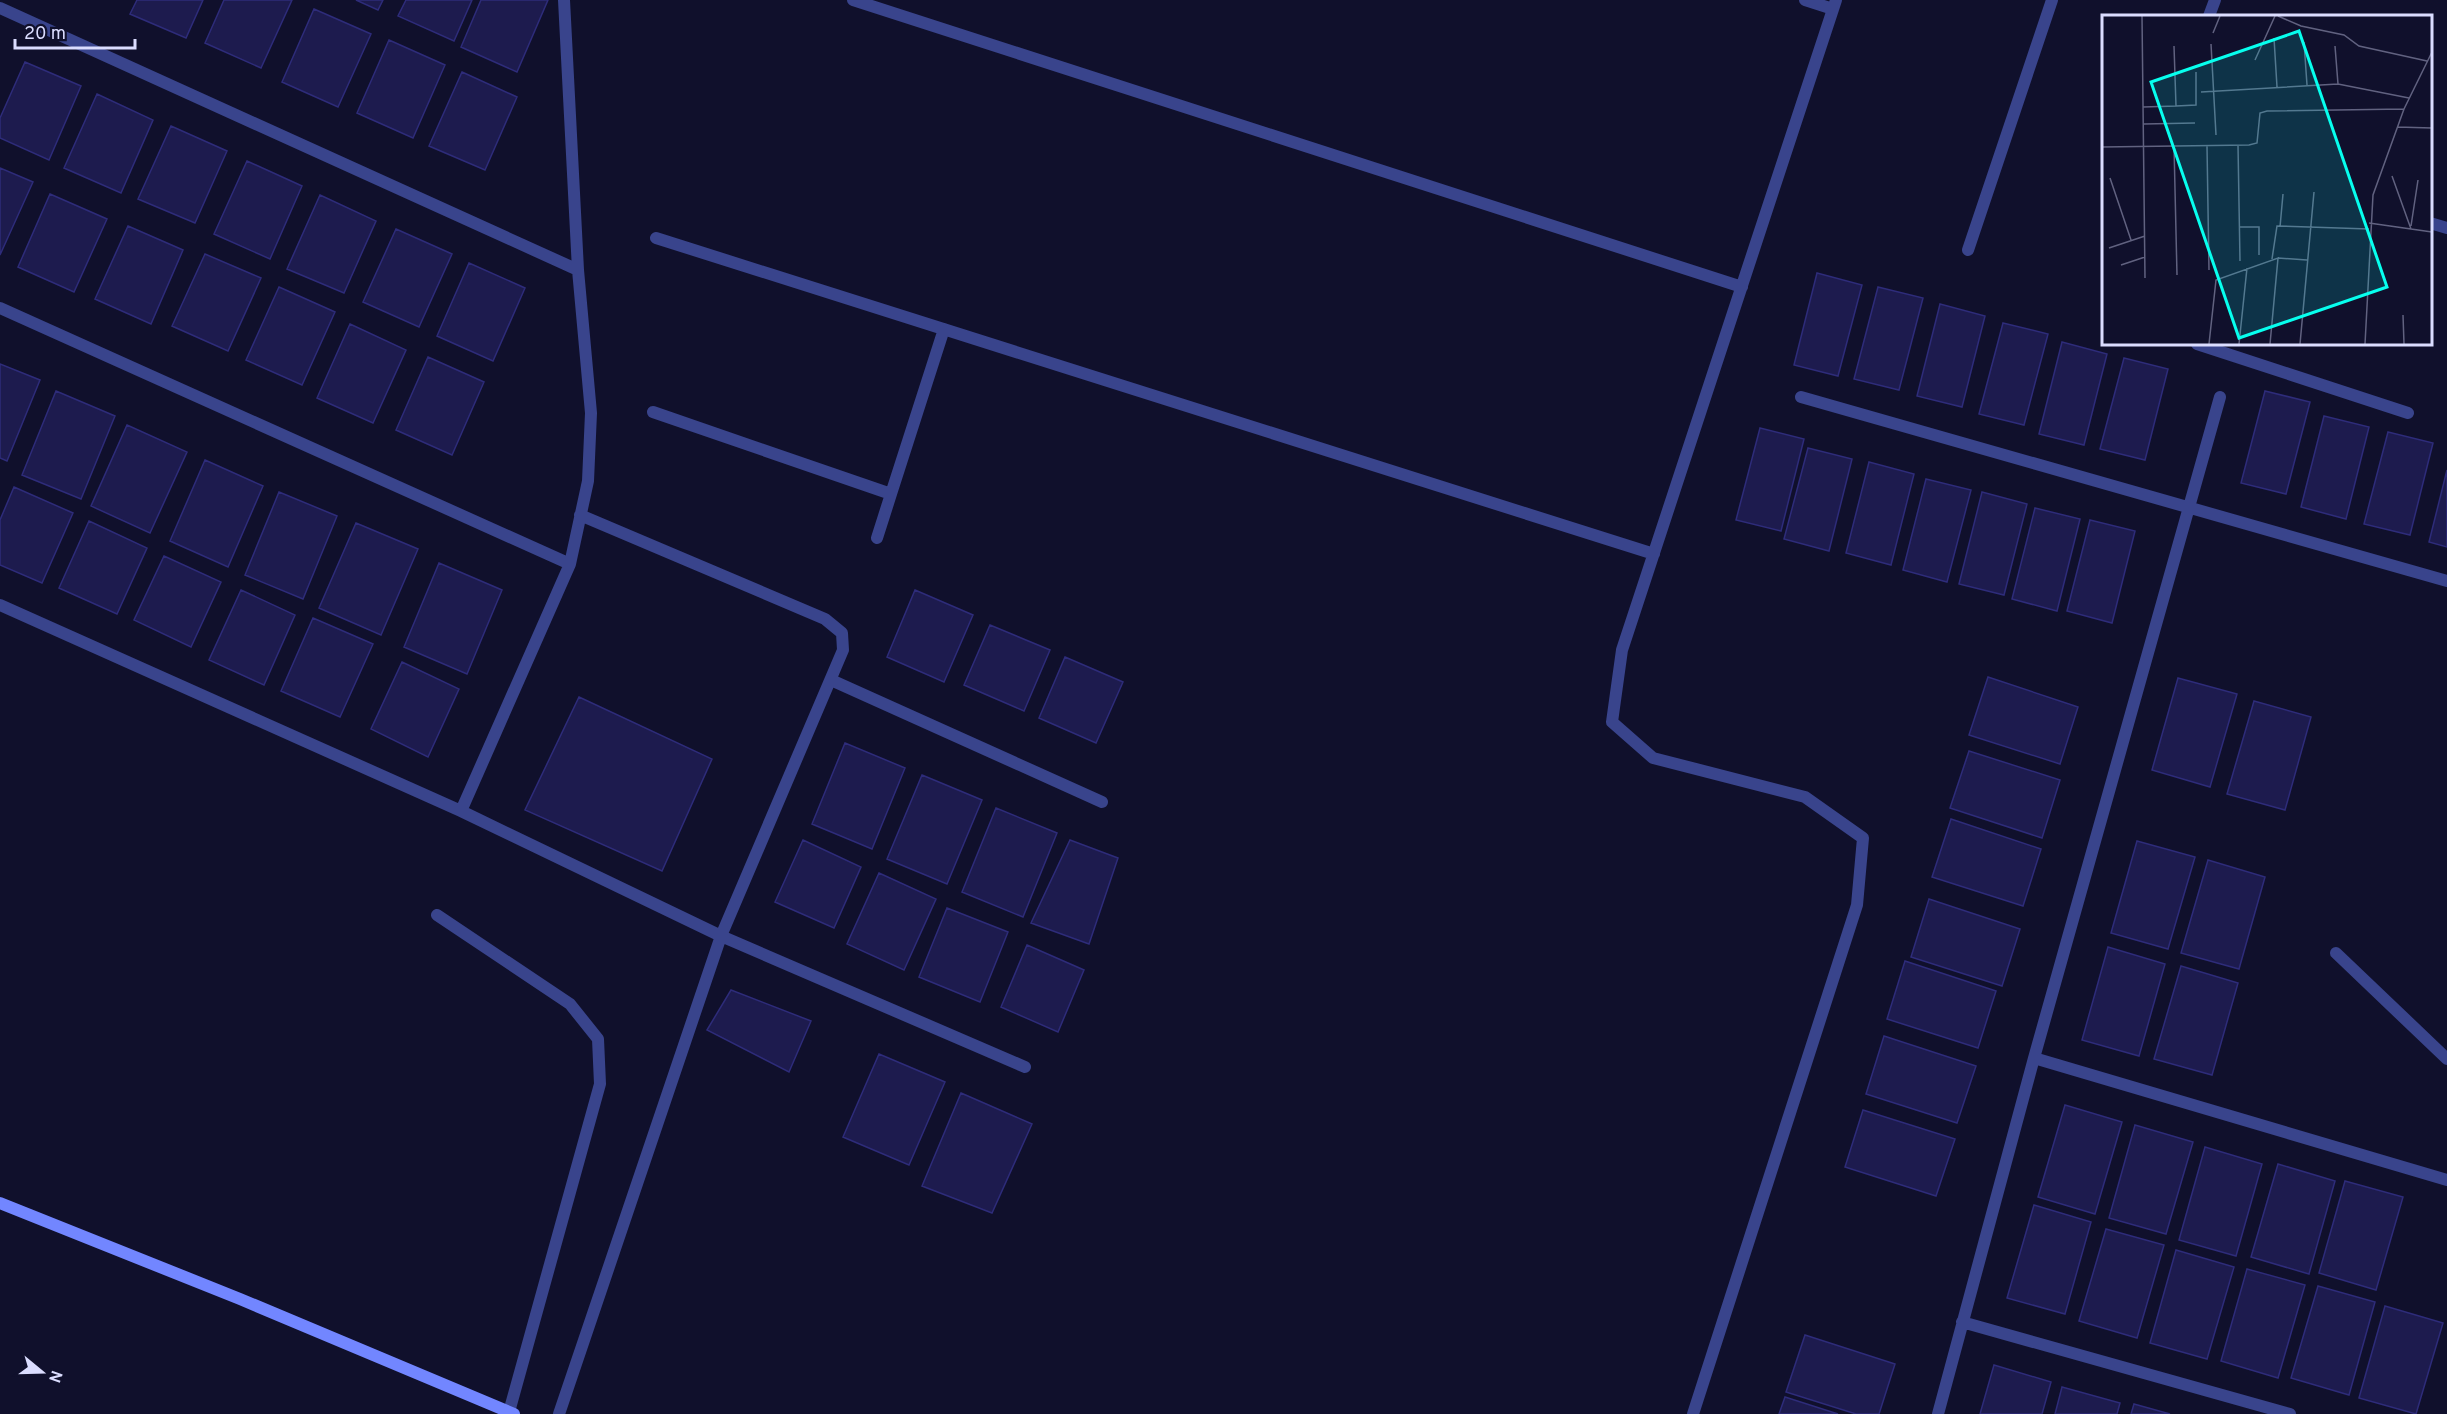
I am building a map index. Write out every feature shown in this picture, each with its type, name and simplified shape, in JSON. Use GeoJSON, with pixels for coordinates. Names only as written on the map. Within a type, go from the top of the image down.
{"type":"FeatureCollection","features":[{"type":"Feature","properties":{"kind":"main road"},"geometry":{"type":"LineString","coordinates":[[0,1203],[240,1299],[511,1413]]}},
{"type":"Feature","properties":{"kind":"street"},"geometry":{"type":"LineString","coordinates":[[460,811],[570,564],[588,481],[591,413],[578,270],[564,0]]}},
{"type":"Feature","properties":{"kind":"street"},"geometry":{"type":"LineString","coordinates":[[853,0],[1742,287]]}},
{"type":"Feature","properties":{"kind":"street"},"geometry":{"type":"LineString","coordinates":[[1694,1414],[1857,905],[1863,838],[1805,797],[1653,758],[1612,722],[1622,650],[1835,5],[1805,0]]}},
{"type":"Feature","properties":{"kind":"street"},"geometry":{"type":"LineString","coordinates":[[1968,250],[2052,0]]}},
{"type":"Feature","properties":{"kind":"street"},"geometry":{"type":"LineString","coordinates":[[2209,15],[2214,0]]}},
{"type":"Feature","properties":{"kind":"street"},"geometry":{"type":"LineString","coordinates":[[0,8],[578,270]]}},
{"type":"Feature","properties":{"kind":"street"},"geometry":{"type":"LineString","coordinates":[[2432,224],[2447,228]]}},
{"type":"Feature","properties":{"kind":"street"},"geometry":{"type":"LineString","coordinates":[[656,238],[1654,554]]}},
{"type":"Feature","properties":{"kind":"street"},"geometry":{"type":"LineString","coordinates":[[0,308],[570,564]]}},
{"type":"Feature","properties":{"kind":"street"},"geometry":{"type":"LineString","coordinates":[[877,538],[944,329]]}},
{"type":"Feature","properties":{"kind":"street"},"geometry":{"type":"LineString","coordinates":[[2200,345],[2408,413]]}},
{"type":"Feature","properties":{"kind":"street"},"geometry":{"type":"LineString","coordinates":[[1801,397],[2447,581]]}},
{"type":"Feature","properties":{"kind":"street"},"geometry":{"type":"LineString","coordinates":[[1938,1414],[2034,1058],[2220,397]]}},
{"type":"Feature","properties":{"kind":"street"},"geometry":{"type":"LineString","coordinates":[[653,412],[891,494]]}},
{"type":"Feature","properties":{"kind":"street"},"geometry":{"type":"LineString","coordinates":[[559,1414],[721,936],[843,650],[842,633],[825,619],[580,515]]}},
{"type":"Feature","properties":{"kind":"street"},"geometry":{"type":"LineString","coordinates":[[0,605],[460,811],[721,936],[1026,1067]]}},
{"type":"Feature","properties":{"kind":"street"},"geometry":{"type":"LineString","coordinates":[[831,680],[1102,802]]}},
{"type":"Feature","properties":{"kind":"street"},"geometry":{"type":"LineString","coordinates":[[437,915],[570,1004],[598,1039],[600,1084],[511,1413]]}},
{"type":"Feature","properties":{"kind":"street"},"geometry":{"type":"LineString","coordinates":[[2336,953],[2447,1059]]}},
{"type":"Feature","properties":{"kind":"street"},"geometry":{"type":"LineString","coordinates":[[2034,1058],[2447,1180]]}},
{"type":"Feature","properties":{"kind":"street"},"geometry":{"type":"LineString","coordinates":[[1962,1322],[2290,1414]]}},
{"type":"Feature","properties":{"kind":"building"},"geometry":{"type":"Polygon","coordinates":[[[137,0],[203,0],[186,38],[130,14],[137,0]]]}},
{"type":"Feature","properties":{"kind":"building"},"geometry":{"type":"Polygon","coordinates":[[[224,0],[292,0],[261,68],[205,43],[224,0]]]}},
{"type":"Feature","properties":{"kind":"building"},"geometry":{"type":"Polygon","coordinates":[[[356,0],[383,0],[378,10],[356,0]]]}},
{"type":"Feature","properties":{"kind":"building"},"geometry":{"type":"Polygon","coordinates":[[[406,0],[472,0],[454,41],[398,16],[406,0]]]}},
{"type":"Feature","properties":{"kind":"building"},"geometry":{"type":"Polygon","coordinates":[[[481,0],[548,0],[517,72],[461,47],[481,0]]]}},
{"type":"Feature","properties":{"kind":"building"},"geometry":{"type":"Polygon","coordinates":[[[314,9],[371,34],[338,107],[282,82],[314,9]]]}},
{"type":"Feature","properties":{"kind":"building"},"geometry":{"type":"Polygon","coordinates":[[[389,40],[445,65],[413,138],[357,113],[389,40]]]}},
{"type":"Feature","properties":{"kind":"building"},"geometry":{"type":"Polygon","coordinates":[[[25,62],[81,86],[49,160],[0,138],[0,118],[25,62]]]}},
{"type":"Feature","properties":{"kind":"building"},"geometry":{"type":"Polygon","coordinates":[[[462,72],[517,97],[485,170],[429,146],[462,72]]]}},
{"type":"Feature","properties":{"kind":"building"},"geometry":{"type":"Polygon","coordinates":[[[97,94],[153,120],[121,193],[64,168],[97,94]]]}},
{"type":"Feature","properties":{"kind":"building"},"geometry":{"type":"Polygon","coordinates":[[[171,126],[227,151],[195,223],[138,199],[171,126]]]}},
{"type":"Feature","properties":{"kind":"building"},"geometry":{"type":"Polygon","coordinates":[[[247,161],[302,186],[270,259],[214,234],[247,161]]]}},
{"type":"Feature","properties":{"kind":"building"},"geometry":{"type":"Polygon","coordinates":[[[0,168],[33,182],[0,255],[0,168]]]}},
{"type":"Feature","properties":{"kind":"building"},"geometry":{"type":"Polygon","coordinates":[[[50,194],[107,219],[74,292],[18,267],[50,194]]]}},
{"type":"Feature","properties":{"kind":"building"},"geometry":{"type":"Polygon","coordinates":[[[320,195],[376,221],[344,293],[287,269],[320,195]]]}},
{"type":"Feature","properties":{"kind":"building"},"geometry":{"type":"Polygon","coordinates":[[[128,226],[183,250],[151,324],[95,299],[128,226]]]}},
{"type":"Feature","properties":{"kind":"building"},"geometry":{"type":"Polygon","coordinates":[[[396,229],[452,254],[419,327],[363,302],[396,229]]]}},
{"type":"Feature","properties":{"kind":"building"},"geometry":{"type":"Polygon","coordinates":[[[205,254],[261,278],[228,351],[172,326],[205,254]]]}},
{"type":"Feature","properties":{"kind":"building"},"geometry":{"type":"Polygon","coordinates":[[[469,263],[525,288],[493,361],[437,336],[469,263]]]}},
{"type":"Feature","properties":{"kind":"building"},"geometry":{"type":"Polygon","coordinates":[[[1817,273],[1862,285],[1838,376],[1794,365],[1817,273]]]}},
{"type":"Feature","properties":{"kind":"building"},"geometry":{"type":"Polygon","coordinates":[[[279,287],[335,312],[302,385],[246,360],[279,287]]]}},
{"type":"Feature","properties":{"kind":"building"},"geometry":{"type":"Polygon","coordinates":[[[1878,287],[1923,298],[1899,390],[1854,379],[1878,287]]]}},
{"type":"Feature","properties":{"kind":"building"},"geometry":{"type":"Polygon","coordinates":[[[1940,304],[1985,316],[1962,407],[1917,396],[1940,304]]]}},
{"type":"Feature","properties":{"kind":"building"},"geometry":{"type":"Polygon","coordinates":[[[2003,323],[2048,334],[2024,425],[1979,414],[2003,323]]]}},
{"type":"Feature","properties":{"kind":"building"},"geometry":{"type":"Polygon","coordinates":[[[350,324],[406,350],[373,423],[317,398],[350,324]]]}},
{"type":"Feature","properties":{"kind":"building"},"geometry":{"type":"Polygon","coordinates":[[[2062,342],[2107,354],[2084,445],[2039,434],[2062,342]]]}},
{"type":"Feature","properties":{"kind":"building"},"geometry":{"type":"Polygon","coordinates":[[[428,357],[484,382],[452,455],[396,430],[428,357]]]}},
{"type":"Feature","properties":{"kind":"building"},"geometry":{"type":"Polygon","coordinates":[[[2124,358],[2168,369],[2145,460],[2100,449],[2124,358]]]}},
{"type":"Feature","properties":{"kind":"building"},"geometry":{"type":"Polygon","coordinates":[[[0,364],[40,380],[7,461],[0,458],[0,364]]]}},
{"type":"Feature","properties":{"kind":"building"},"geometry":{"type":"Polygon","coordinates":[[[56,391],[115,416],[81,499],[22,475],[56,391]]]}},
{"type":"Feature","properties":{"kind":"building"},"geometry":{"type":"Polygon","coordinates":[[[2265,391],[2310,402],[2286,494],[2241,483],[2265,391]]]}},
{"type":"Feature","properties":{"kind":"building"},"geometry":{"type":"Polygon","coordinates":[[[2324,416],[2369,427],[2346,519],[2301,507],[2324,416]]]}},
{"type":"Feature","properties":{"kind":"building"},"geometry":{"type":"Polygon","coordinates":[[[127,425],[187,452],[150,533],[91,506],[127,425]]]}},
{"type":"Feature","properties":{"kind":"building"},"geometry":{"type":"Polygon","coordinates":[[[1760,428],[1804,439],[1781,531],[1736,520],[1760,428]]]}},
{"type":"Feature","properties":{"kind":"building"},"geometry":{"type":"Polygon","coordinates":[[[2388,432],[2433,443],[2410,535],[2364,524],[2388,432]]]}},
{"type":"Feature","properties":{"kind":"building"},"geometry":{"type":"Polygon","coordinates":[[[1808,448],[1852,459],[1829,551],[1784,539],[1808,448]]]}},
{"type":"Feature","properties":{"kind":"building"},"geometry":{"type":"Polygon","coordinates":[[[205,460],[263,486],[228,567],[170,541],[205,460]]]}},
{"type":"Feature","properties":{"kind":"building"},"geometry":{"type":"Polygon","coordinates":[[[1869,462],[1914,474],[1891,565],[1846,553],[1869,462]]]}},
{"type":"Feature","properties":{"kind":"building"},"geometry":{"type":"Polygon","coordinates":[[[2447,470],[2447,547],[2429,542],[2447,470]]]}},
{"type":"Feature","properties":{"kind":"building"},"geometry":{"type":"Polygon","coordinates":[[[1926,479],[1971,490],[1947,582],[1903,570],[1926,479]]]}},
{"type":"Feature","properties":{"kind":"building"},"geometry":{"type":"Polygon","coordinates":[[[14,487],[73,513],[42,583],[0,565],[0,520],[14,487]]]}},
{"type":"Feature","properties":{"kind":"building"},"geometry":{"type":"Polygon","coordinates":[[[279,492],[337,516],[303,599],[245,575],[279,492]]]}},
{"type":"Feature","properties":{"kind":"building"},"geometry":{"type":"Polygon","coordinates":[[[1982,492],[2027,504],[2004,595],[1959,584],[1982,492]]]}},
{"type":"Feature","properties":{"kind":"building"},"geometry":{"type":"Polygon","coordinates":[[[2035,508],[2080,519],[2057,611],[2012,599],[2035,508]]]}},
{"type":"Feature","properties":{"kind":"building"},"geometry":{"type":"Polygon","coordinates":[[[2090,520],[2135,531],[2112,623],[2067,611],[2090,520]]]}},
{"type":"Feature","properties":{"kind":"building"},"geometry":{"type":"Polygon","coordinates":[[[89,521],[147,548],[117,614],[59,588],[89,521]]]}},
{"type":"Feature","properties":{"kind":"building"},"geometry":{"type":"Polygon","coordinates":[[[356,523],[418,549],[381,635],[319,608],[356,523]]]}},
{"type":"Feature","properties":{"kind":"building"},"geometry":{"type":"Polygon","coordinates":[[[164,556],[221,582],[191,647],[134,620],[164,556]]]}},
{"type":"Feature","properties":{"kind":"building"},"geometry":{"type":"Polygon","coordinates":[[[439,563],[502,590],[467,674],[404,647],[439,563]]]}},
{"type":"Feature","properties":{"kind":"building"},"geometry":{"type":"Polygon","coordinates":[[[241,590],[295,615],[264,685],[209,660],[241,590]]]}},
{"type":"Feature","properties":{"kind":"building"},"geometry":{"type":"Polygon","coordinates":[[[915,590],[973,615],[944,682],[887,657],[915,590]]]}},
{"type":"Feature","properties":{"kind":"building"},"geometry":{"type":"Polygon","coordinates":[[[313,618],[373,644],[340,717],[281,691],[313,618]]]}},
{"type":"Feature","properties":{"kind":"building"},"geometry":{"type":"Polygon","coordinates":[[[990,625],[1050,650],[1024,711],[964,685],[990,625]]]}},
{"type":"Feature","properties":{"kind":"building"},"geometry":{"type":"Polygon","coordinates":[[[1065,657],[1123,682],[1096,743],[1039,718],[1065,657]]]}},
{"type":"Feature","properties":{"kind":"building"},"geometry":{"type":"Polygon","coordinates":[[[402,662],[459,689],[428,757],[371,729],[402,662]]]}},
{"type":"Feature","properties":{"kind":"building"},"geometry":{"type":"Polygon","coordinates":[[[1988,677],[2078,707],[2060,764],[1969,735],[1988,677]]]}},
{"type":"Feature","properties":{"kind":"building"},"geometry":{"type":"Polygon","coordinates":[[[2178,678],[2237,694],[2210,787],[2152,770],[2178,678]]]}},
{"type":"Feature","properties":{"kind":"building"},"geometry":{"type":"Polygon","coordinates":[[[579,697],[712,759],[662,871],[525,810],[579,697]]]}},
{"type":"Feature","properties":{"kind":"building"},"geometry":{"type":"Polygon","coordinates":[[[2254,701],[2311,717],[2285,810],[2227,794],[2254,701]]]}},
{"type":"Feature","properties":{"kind":"building"},"geometry":{"type":"Polygon","coordinates":[[[845,743],[905,768],[872,849],[812,824],[845,743]]]}},
{"type":"Feature","properties":{"kind":"building"},"geometry":{"type":"Polygon","coordinates":[[[1969,751],[2060,780],[2042,838],[1950,808],[1969,751]]]}},
{"type":"Feature","properties":{"kind":"building"},"geometry":{"type":"Polygon","coordinates":[[[922,775],[982,800],[947,884],[887,859],[922,775]]]}},
{"type":"Feature","properties":{"kind":"building"},"geometry":{"type":"Polygon","coordinates":[[[996,808],[1057,833],[1023,917],[962,892],[996,808]]]}},
{"type":"Feature","properties":{"kind":"building"},"geometry":{"type":"Polygon","coordinates":[[[1951,819],[2041,849],[2023,906],[1932,877],[1951,819]]]}},
{"type":"Feature","properties":{"kind":"building"},"geometry":{"type":"Polygon","coordinates":[[[803,840],[861,867],[834,928],[775,902],[803,840]]]}},
{"type":"Feature","properties":{"kind":"building"},"geometry":{"type":"Polygon","coordinates":[[[1070,840],[1118,858],[1089,944],[1031,923],[1070,840]]]}},
{"type":"Feature","properties":{"kind":"building"},"geometry":{"type":"Polygon","coordinates":[[[2137,841],[2195,857],[2168,949],[2111,933],[2137,841]]]}},
{"type":"Feature","properties":{"kind":"building"},"geometry":{"type":"Polygon","coordinates":[[[2208,860],[2265,877],[2239,969],[2181,953],[2208,860]]]}},
{"type":"Feature","properties":{"kind":"building"},"geometry":{"type":"Polygon","coordinates":[[[879,873],[936,899],[904,970],[847,944],[879,873]]]}},
{"type":"Feature","properties":{"kind":"building"},"geometry":{"type":"Polygon","coordinates":[[[1929,899],[2020,929],[2002,986],[1911,957],[1929,899]]]}},
{"type":"Feature","properties":{"kind":"building"},"geometry":{"type":"Polygon","coordinates":[[[947,908],[1008,932],[980,1002],[919,977],[947,908]]]}},
{"type":"Feature","properties":{"kind":"building"},"geometry":{"type":"Polygon","coordinates":[[[1027,945],[1084,970],[1058,1032],[1001,1007],[1027,945]]]}},
{"type":"Feature","properties":{"kind":"building"},"geometry":{"type":"Polygon","coordinates":[[[2108,947],[2165,964],[2139,1056],[2082,1040],[2108,947]]]}},
{"type":"Feature","properties":{"kind":"building"},"geometry":{"type":"Polygon","coordinates":[[[1905,961],[1996,991],[1978,1048],[1887,1019],[1905,961]]]}},
{"type":"Feature","properties":{"kind":"building"},"geometry":{"type":"Polygon","coordinates":[[[2181,966],[2238,983],[2212,1075],[2154,1059],[2181,966]]]}},
{"type":"Feature","properties":{"kind":"building"},"geometry":{"type":"Polygon","coordinates":[[[731,990],[811,1021],[789,1072],[707,1030],[731,990]]]}},
{"type":"Feature","properties":{"kind":"building"},"geometry":{"type":"Polygon","coordinates":[[[1884,1036],[1976,1066],[1957,1123],[1866,1094],[1884,1036]]]}},
{"type":"Feature","properties":{"kind":"building"},"geometry":{"type":"Polygon","coordinates":[[[879,1054],[945,1082],[909,1165],[843,1137],[879,1054]]]}},
{"type":"Feature","properties":{"kind":"building"},"geometry":{"type":"Polygon","coordinates":[[[961,1093],[1032,1124],[992,1213],[922,1186],[961,1093]]]}},
{"type":"Feature","properties":{"kind":"building"},"geometry":{"type":"Polygon","coordinates":[[[2065,1105],[2122,1122],[2095,1214],[2038,1197],[2065,1105]]]}},
{"type":"Feature","properties":{"kind":"building"},"geometry":{"type":"Polygon","coordinates":[[[1863,1110],[1955,1139],[1936,1196],[1845,1167],[1863,1110]]]}},
{"type":"Feature","properties":{"kind":"building"},"geometry":{"type":"Polygon","coordinates":[[[2135,1125],[2193,1142],[2166,1234],[2109,1218],[2135,1125]]]}},
{"type":"Feature","properties":{"kind":"building"},"geometry":{"type":"Polygon","coordinates":[[[2205,1147],[2262,1164],[2236,1256],[2179,1240],[2205,1147]]]}},
{"type":"Feature","properties":{"kind":"building"},"geometry":{"type":"Polygon","coordinates":[[[2278,1164],[2335,1181],[2309,1274],[2251,1257],[2278,1164]]]}},
{"type":"Feature","properties":{"kind":"building"},"geometry":{"type":"Polygon","coordinates":[[[2345,1181],[2403,1197],[2376,1290],[2319,1273],[2345,1181]]]}},
{"type":"Feature","properties":{"kind":"building"},"geometry":{"type":"Polygon","coordinates":[[[2034,1205],[2091,1222],[2065,1314],[2007,1298],[2034,1205]]]}},
{"type":"Feature","properties":{"kind":"building"},"geometry":{"type":"Polygon","coordinates":[[[2106,1229],[2164,1245],[2137,1338],[2079,1321],[2106,1229]]]}},
{"type":"Feature","properties":{"kind":"building"},"geometry":{"type":"Polygon","coordinates":[[[2176,1250],[2234,1267],[2207,1359],[2150,1343],[2176,1250]]]}},
{"type":"Feature","properties":{"kind":"building"},"geometry":{"type":"Polygon","coordinates":[[[2247,1269],[2305,1285],[2278,1378],[2221,1361],[2247,1269]]]}},
{"type":"Feature","properties":{"kind":"building"},"geometry":{"type":"Polygon","coordinates":[[[2318,1286],[2375,1302],[2349,1395],[2291,1378],[2318,1286]]]}},
{"type":"Feature","properties":{"kind":"building"},"geometry":{"type":"Polygon","coordinates":[[[2385,1306],[2443,1323],[2416,1414],[2359,1398],[2385,1306]]]}},
{"type":"Feature","properties":{"kind":"building"},"geometry":{"type":"Polygon","coordinates":[[[1805,1335],[1895,1364],[1879,1414],[1856,1414],[1786,1392],[1805,1335]]]}},
{"type":"Feature","properties":{"kind":"building"},"geometry":{"type":"Polygon","coordinates":[[[1994,1365],[2051,1382],[2042,1414],[1980,1414],[1994,1365]]]}},
{"type":"Feature","properties":{"kind":"building"},"geometry":{"type":"Polygon","coordinates":[[[2062,1387],[2120,1403],[2117,1414],[2055,1414],[2062,1387]]]}},
{"type":"Feature","properties":{"kind":"building"},"geometry":{"type":"Polygon","coordinates":[[[1785,1397],[1838,1414],[1779,1414],[1785,1397]]]}},
{"type":"Feature","properties":{"kind":"building"},"geometry":{"type":"Polygon","coordinates":[[[2134,1404],[2170,1414],[2131,1414],[2134,1404]]]}}]}
